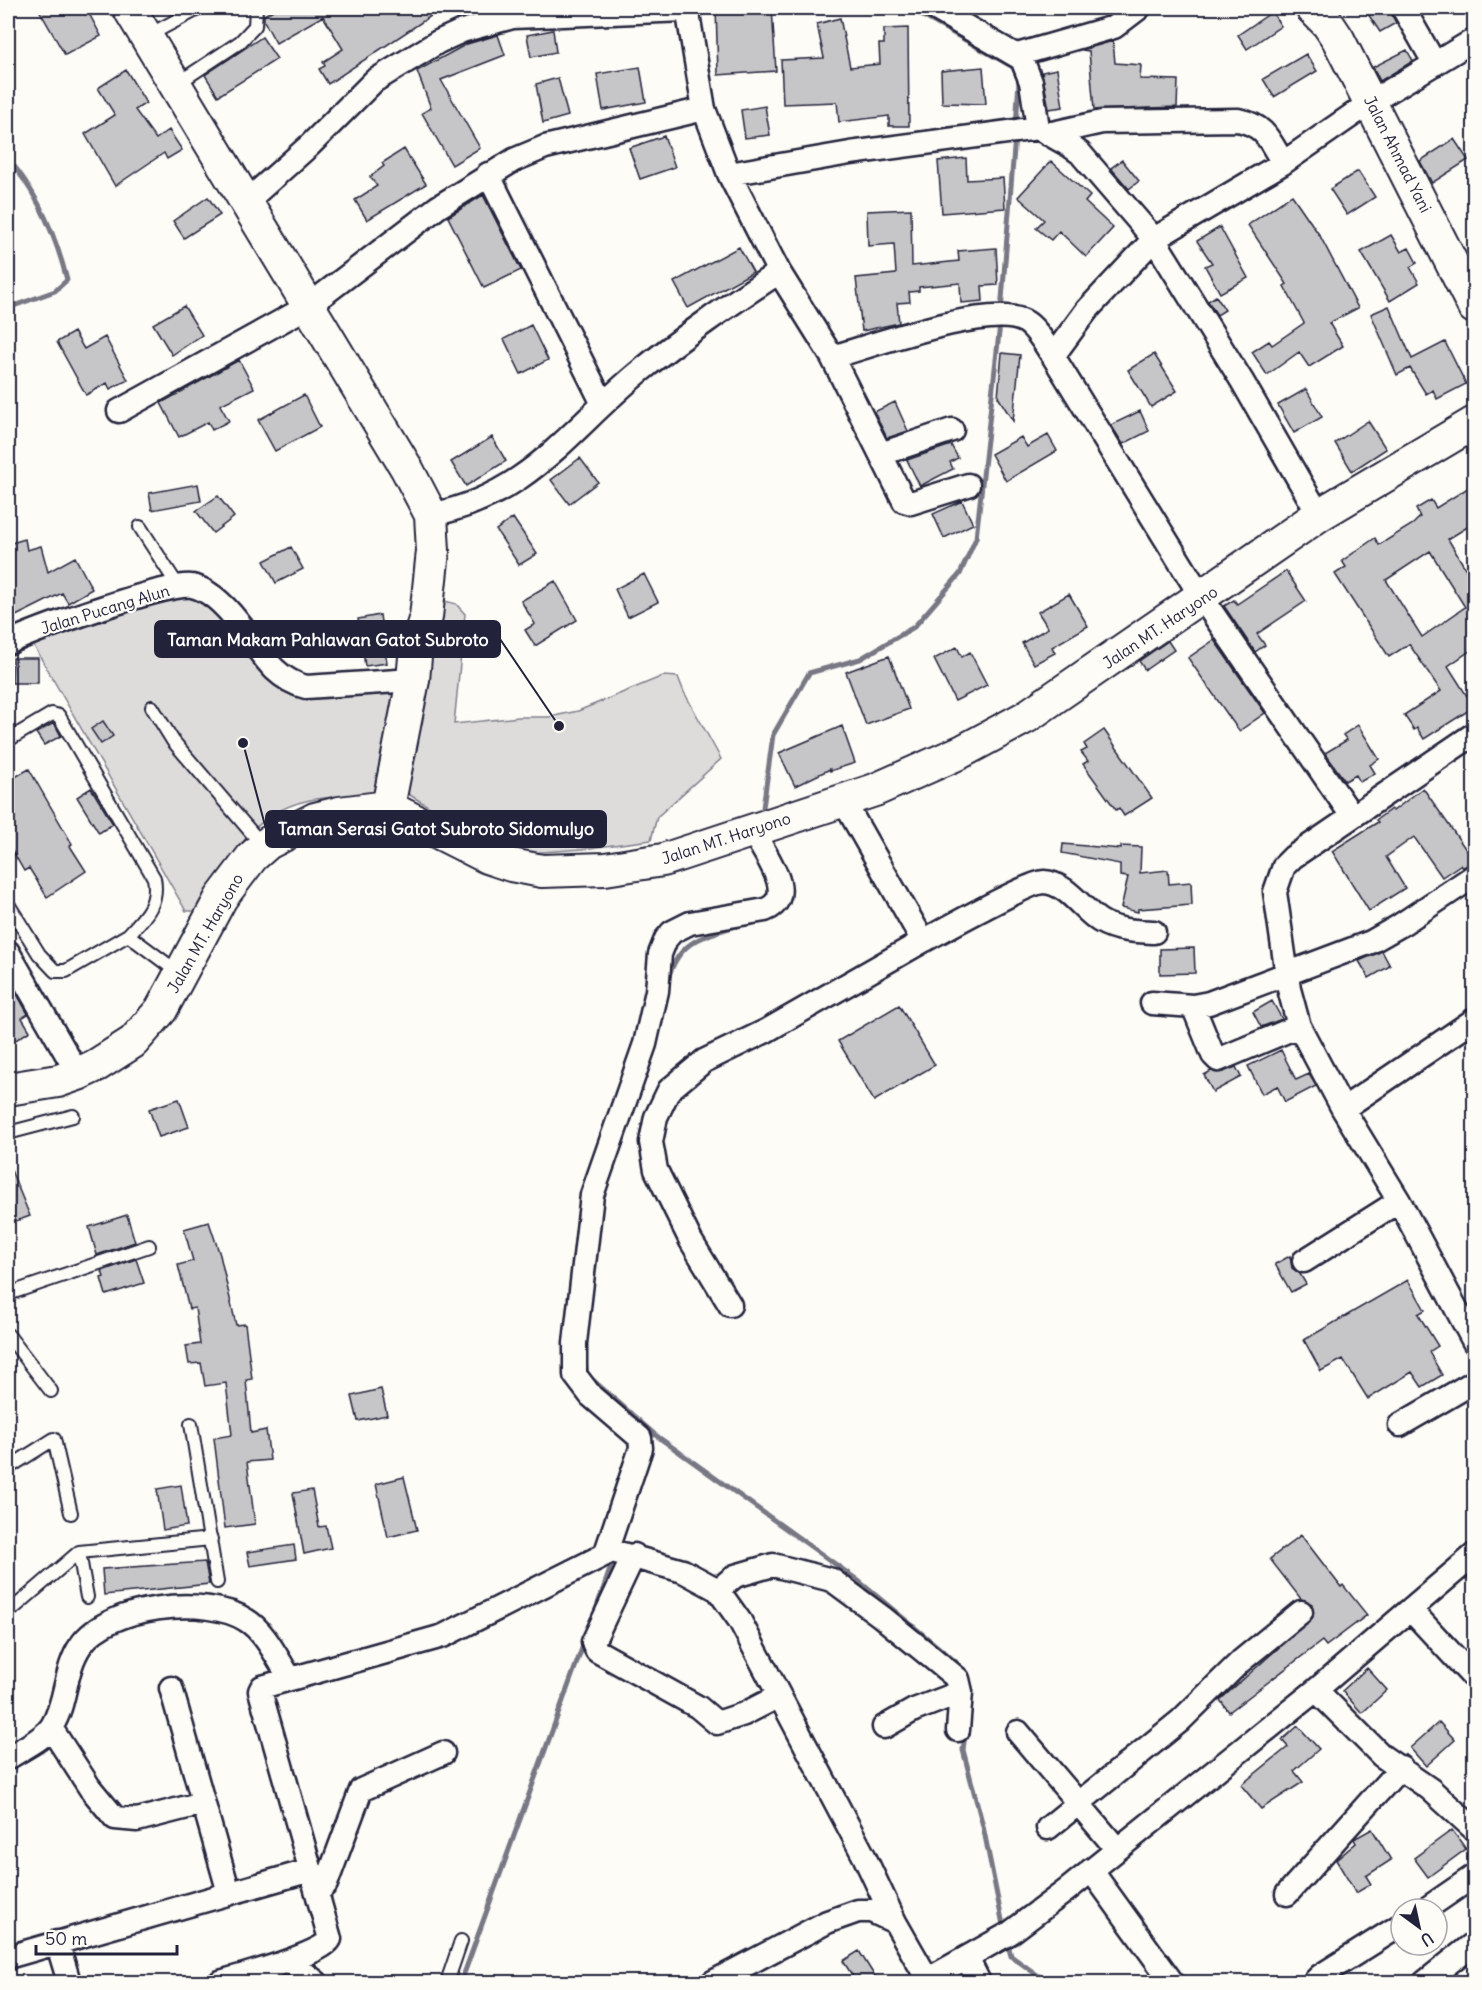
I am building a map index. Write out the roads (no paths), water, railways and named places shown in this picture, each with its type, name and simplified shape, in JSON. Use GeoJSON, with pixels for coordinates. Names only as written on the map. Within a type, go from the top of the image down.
{"type":"FeatureCollection","features":[{"type":"Feature","properties":{"kind":"street"},"geometry":{"type":"LineString","coordinates":[[129,8],[394,449],[431,515],[433,551],[426,617],[416,646],[413,680],[388,807]]}},
{"type":"Feature","properties":{"kind":"street"},"geometry":{"type":"LineString","coordinates":[[246,202],[310,145],[374,81],[438,42],[462,31],[513,17],[687,8],[704,108],[729,174],[779,272],[832,357],[907,503],[968,485]]}},
{"type":"Feature","properties":{"kind":"street"},"geometry":{"type":"LineString","coordinates":[[934,8],[1017,55],[1028,72],[1038,130]]}},
{"type":"Feature","properties":{"kind":"street"},"geometry":{"type":"LineString","coordinates":[[1017,55],[1114,27],[1140,8]]}},
{"type":"Feature","properties":{"kind":"street","name":"Jalan Ahmad Yani"},"geometry":{"type":"LineString","coordinates":[[1312,8],[1328,24],[1371,102],[1474,307]]}},
{"type":"Feature","properties":{"kind":"street"},"geometry":{"type":"LineString","coordinates":[[1403,8],[1435,64]]}},
{"type":"Feature","properties":{"kind":"street"},"geometry":{"type":"LineString","coordinates":[[1053,356],[1087,310],[1154,239],[1283,163],[1371,102],[1474,40]]}},
{"type":"Feature","properties":{"kind":"street"},"geometry":{"type":"LineString","coordinates":[[119,411],[307,307],[429,214],[488,174],[544,147],[704,108]]}},
{"type":"Feature","properties":{"kind":"street"},"geometry":{"type":"LineString","coordinates":[[729,174],[850,153],[1005,132],[1102,122],[1238,120],[1257,125],[1266,133],[1283,163]]}},
{"type":"Feature","properties":{"kind":"street"},"geometry":{"type":"LineString","coordinates":[[1038,130],[1080,153],[1154,239],[1242,381],[1319,515]]}},
{"type":"Feature","properties":{"kind":"street"},"geometry":{"type":"LineString","coordinates":[[488,174],[603,404]]}},
{"type":"Feature","properties":{"kind":"street"},"geometry":{"type":"LineString","coordinates":[[431,515],[479,502],[516,482],[536,467],[603,404],[689,332],[779,272]]}},
{"type":"Feature","properties":{"kind":"street"},"geometry":{"type":"LineString","coordinates":[[832,357],[949,324],[997,316],[1028,323],[1053,356],[1202,598],[1352,816]]}},
{"type":"Feature","properties":{"kind":"street","name":"Jalan MT. Haryono"},"geometry":{"type":"LineString","coordinates":[[8,1089],[58,1081],[78,1074],[133,1042],[161,1010],[221,898],[246,863],[263,847],[315,819],[339,813],[388,807],[487,857],[542,871],[605,869],[663,860],[843,800],[961,752],[1026,717],[1202,598],[1319,515],[1474,423]]}},
{"type":"Feature","properties":{"kind":"street"},"geometry":{"type":"LineString","coordinates":[[881,454],[952,430]]}},
{"type":"Feature","properties":{"kind":"street","name":"Jalan Pucang Alun"},"geometry":{"type":"LineString","coordinates":[[8,643],[60,622],[178,586],[192,586],[207,593],[223,605],[267,663],[290,683],[306,687],[413,680]]}},
{"type":"Feature","properties":{"kind":"street"},"geometry":{"type":"LineString","coordinates":[[1474,736],[1293,857],[1284,867],[1275,892],[1289,989],[1299,1026],[1343,1109],[1399,1201],[1474,1342]]}},
{"type":"Feature","properties":{"kind":"street"},"geometry":{"type":"LineString","coordinates":[[843,800],[923,941]]}},
{"type":"Feature","properties":{"kind":"street"},"geometry":{"type":"LineString","coordinates":[[762,826],[779,883],[779,898],[772,908],[690,923],[672,932],[666,939],[660,954],[657,991],[645,1044],[591,1195],[575,1343],[575,1375],[584,1389],[640,1438],[641,1448],[619,1553],[593,1642],[597,1651],[698,1707],[717,1723],[744,1714],[779,1696]]}},
{"type":"Feature","properties":{"kind":"street"},"geometry":{"type":"LineString","coordinates":[[1152,1003],[1193,1006],[1371,942],[1474,876]]}},
{"type":"Feature","properties":{"kind":"street"},"geometry":{"type":"LineString","coordinates":[[730,1305],[692,1241],[656,1170],[651,1142],[656,1117],[669,1090],[704,1061],[766,1031],[923,941],[1017,893],[1044,882],[1059,886],[1100,921],[1121,930],[1154,932]]}},
{"type":"Feature","properties":{"kind":"street"},"geometry":{"type":"LineString","coordinates":[[8,952],[78,1074]]}},
{"type":"Feature","properties":{"kind":"street"},"geometry":{"type":"LineString","coordinates":[[1193,1006],[1213,1055],[1218,1060],[1299,1026]]}},
{"type":"Feature","properties":{"kind":"street"},"geometry":{"type":"LineString","coordinates":[[1343,1109],[1474,1020]]}},
{"type":"Feature","properties":{"kind":"street"},"geometry":{"type":"LineString","coordinates":[[1304,1261],[1399,1201]]}},
{"type":"Feature","properties":{"kind":"street"},"geometry":{"type":"LineString","coordinates":[[1400,1425],[1474,1382]]}},
{"type":"Feature","properties":{"kind":"street"},"geometry":{"type":"LineString","coordinates":[[220,1983],[289,1960],[329,1943],[318,1892],[260,1691],[266,1684],[443,1636],[619,1553],[683,1571],[718,1590],[740,1621],[864,1856],[925,1981],[1001,1939],[1091,1870],[1316,1690],[1474,1555]]}},
{"type":"Feature","properties":{"kind":"street"},"geometry":{"type":"LineString","coordinates":[[718,1590],[735,1576],[773,1565],[832,1580],[948,1669],[958,1680],[962,1692],[958,1730]]}},
{"type":"Feature","properties":{"kind":"street"},"geometry":{"type":"LineString","coordinates":[[8,1758],[51,1728],[58,1712],[73,1659],[89,1635],[105,1624],[157,1609],[196,1605],[238,1615],[249,1621],[259,1632],[290,1678]]}},
{"type":"Feature","properties":{"kind":"street"},"geometry":{"type":"LineString","coordinates":[[1411,1610],[1474,1678]]}},
{"type":"Feature","properties":{"kind":"street"},"geometry":{"type":"LineString","coordinates":[[1048,1828],[1180,1721],[1241,1661],[1301,1612]]}},
{"type":"Feature","properties":{"kind":"street"},"geometry":{"type":"LineString","coordinates":[[171,1688],[229,1893]]}},
{"type":"Feature","properties":{"kind":"street"},"geometry":{"type":"LineString","coordinates":[[1316,1690],[1382,1756],[1401,1767],[1453,1808],[1474,1830]]}},
{"type":"Feature","properties":{"kind":"street"},"geometry":{"type":"LineString","coordinates":[[884,1727],[914,1710],[962,1692]]}},
{"type":"Feature","properties":{"kind":"street"},"geometry":{"type":"LineString","coordinates":[[51,1728],[90,1788],[115,1818],[137,1820],[203,1803]]}},
{"type":"Feature","properties":{"kind":"street"},"geometry":{"type":"LineString","coordinates":[[1018,1732],[1118,1849]]}},
{"type":"Feature","properties":{"kind":"street"},"geometry":{"type":"LineString","coordinates":[[318,1892],[326,1884],[362,1790],[443,1753]]}},
{"type":"Feature","properties":{"kind":"street"},"geometry":{"type":"LineString","coordinates":[[1287,1894],[1401,1767]]}},
{"type":"Feature","properties":{"kind":"street"},"geometry":{"type":"LineString","coordinates":[[8,1957],[311,1870]]}},
{"type":"Feature","properties":{"kind":"street"},"geometry":{"type":"LineString","coordinates":[[1091,1870],[1172,1983]]}},
{"type":"Feature","properties":{"kind":"street"},"geometry":{"type":"LineString","coordinates":[[1443,1897],[1474,1876]]}},
{"type":"Feature","properties":{"kind":"street"},"geometry":{"type":"LineString","coordinates":[[713,1983],[754,1959],[858,1911],[871,1911],[895,1922]]}},
{"type":"Feature","properties":{"kind":"street"},"geometry":{"type":"LineString","coordinates":[[1314,1983],[1320,1976],[1389,1933]]}},
{"type":"Feature","properties":{"kind":"street"},"geometry":{"type":"LineString","coordinates":[[57,1942],[69,1983]]}},
{"type":"Feature","properties":{"kind":"street"},"geometry":{"type":"LineString","coordinates":[[1425,1983],[1474,1942]]}},
{"type":"Feature","properties":{"kind":"street"},"geometry":{"type":"LineString","coordinates":[[967,1958],[979,1983]]}},
{"type":"Feature","properties":{"kind":"street"},"geometry":{"type":"LineString","coordinates":[[289,1960],[316,1983]]}},
{"type":"Feature","properties":{"kind":"lane"},"geometry":{"type":"LineString","coordinates":[[146,37],[200,8]]}},
{"type":"Feature","properties":{"kind":"lane"},"geometry":{"type":"LineString","coordinates":[[175,85],[240,42],[255,26],[256,8]]}},
{"type":"Feature","properties":{"kind":"lane"},"geometry":{"type":"LineString","coordinates":[[140,527],[178,586]]}},
{"type":"Feature","properties":{"kind":"lane"},"geometry":{"type":"LineString","coordinates":[[152,707],[173,741],[263,847]]}},
{"type":"Feature","properties":{"kind":"lane"},"geometry":{"type":"LineString","coordinates":[[8,740],[52,714],[59,716],[154,878],[155,900],[150,911],[128,935],[66,972],[56,971],[39,954],[8,904]]}},
{"type":"Feature","properties":{"kind":"lane"},"geometry":{"type":"LineString","coordinates":[[128,935],[181,974]]}},
{"type":"Feature","properties":{"kind":"lane"},"geometry":{"type":"LineString","coordinates":[[8,1133],[73,1116]]}},
{"type":"Feature","properties":{"kind":"lane"},"geometry":{"type":"LineString","coordinates":[[8,1294],[149,1246]]}},
{"type":"Feature","properties":{"kind":"lane"},"geometry":{"type":"LineString","coordinates":[[8,1335],[51,1391]]}},
{"type":"Feature","properties":{"kind":"lane"},"geometry":{"type":"LineString","coordinates":[[191,1424],[217,1582]]}},
{"type":"Feature","properties":{"kind":"lane"},"geometry":{"type":"LineString","coordinates":[[8,1468],[54,1439],[70,1513]]}},
{"type":"Feature","properties":{"kind":"lane"},"geometry":{"type":"LineString","coordinates":[[8,1613],[79,1552],[211,1539]]}},
{"type":"Feature","properties":{"kind":"lane"},"geometry":{"type":"LineString","coordinates":[[79,1552],[87,1598]]}},
{"type":"Feature","properties":{"kind":"lane"},"geometry":{"type":"LineString","coordinates":[[447,1983],[461,1941]]}},
{"type":"Feature","properties":{"kind":"waterway"},"geometry":{"type":"LineString","coordinates":[[909,8],[1013,67],[1019,81],[1016,126]]}},
{"type":"Feature","properties":{"kind":"waterway"},"geometry":{"type":"LineString","coordinates":[[1001,312],[1015,136]]}},
{"type":"Feature","properties":{"kind":"waterway"},"geometry":{"type":"LineString","coordinates":[[8,159],[19,172],[45,216],[67,280],[55,291],[8,308]]}},
{"type":"Feature","properties":{"kind":"waterway"},"geometry":{"type":"LineString","coordinates":[[762,815],[773,735],[809,673],[860,659],[914,627],[960,574],[976,538],[1000,324]]}},
{"type":"Feature","properties":{"kind":"waterway"},"geometry":{"type":"LineString","coordinates":[[668,979],[678,956],[685,948],[702,938],[736,926]]}},
{"type":"Feature","properties":{"kind":"waterway"},"geometry":{"type":"LineString","coordinates":[[585,1363],[587,1375],[654,1434],[856,1579],[956,1662],[960,1670]]}},
{"type":"Feature","properties":{"kind":"waterway"},"geometry":{"type":"LineString","coordinates":[[594,1615],[614,1558]]}},
{"type":"Feature","properties":{"kind":"waterway"},"geometry":{"type":"LineString","coordinates":[[461,1982],[585,1640]]}},
{"type":"Feature","properties":{"kind":"waterway"},"geometry":{"type":"LineString","coordinates":[[965,1734],[963,1750],[983,1826],[1004,1930]]}},
{"type":"Feature","properties":{"kind":"waterway"},"geometry":{"type":"LineString","coordinates":[[1007,1941],[1011,1956],[1047,1982]]}},
{"type":"Feature","properties":{"kind":"place","name":"Taman Makam Pahlawan Gatot Subroto"},"geometry":{"type":"Point","coordinates":[559,726]}},
{"type":"Feature","properties":{"kind":"place","name":"Taman Serasi Gatot Subroto Sidomulyo"},"geometry":{"type":"Point","coordinates":[243,743]}}]}
